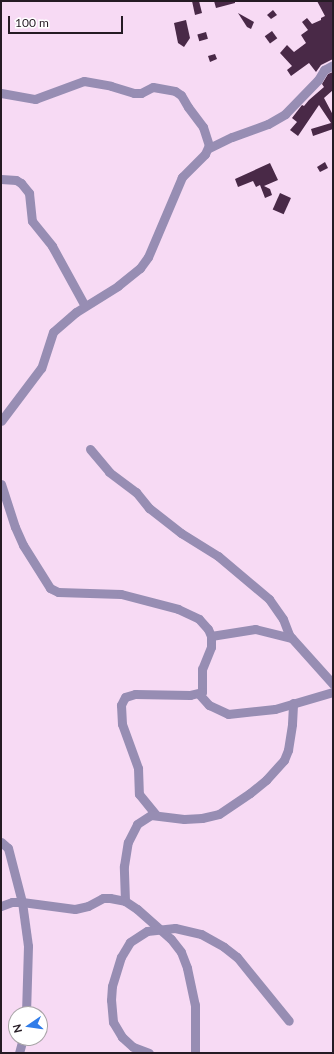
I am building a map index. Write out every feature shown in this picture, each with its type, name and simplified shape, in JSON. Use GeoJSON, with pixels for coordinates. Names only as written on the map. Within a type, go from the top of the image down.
{"type":"FeatureCollection","features":[{"type":"Feature","properties":{"kind":"street"},"geometry":{"type":"LineString","coordinates":[[1,421],[41,368],[53,332],[85,306],[118,286],[140,268],[148,257],[182,177],[193,167],[209,148],[232,136],[268,124],[285,114],[318,80],[324,70],[333,65]]}},
{"type":"Feature","properties":{"kind":"street"},"geometry":{"type":"LineString","coordinates":[[1,93],[35,98],[84,81],[111,86],[134,93],[141,93],[153,87],[175,91],[181,95],[191,112],[203,127],[209,148]]}},
{"type":"Feature","properties":{"kind":"street"},"geometry":{"type":"LineString","coordinates":[[1,179],[16,180],[21,183],[29,193],[32,221],[52,246],[85,306]]}},
{"type":"Feature","properties":{"kind":"street"},"geometry":{"type":"LineString","coordinates":[[90,449],[109,472],[136,492],[155,513],[181,533],[218,556],[268,599],[283,619],[286,629],[292,638],[333,684]]}},
{"type":"Feature","properties":{"kind":"street"},"geometry":{"type":"LineString","coordinates":[[1,484],[15,527],[23,545],[50,588],[58,592],[121,594],[178,609],[199,619],[208,629],[211,636],[211,647],[202,669],[202,690],[199,694]]}},
{"type":"Feature","properties":{"kind":"street"},"geometry":{"type":"LineString","coordinates":[[211,636],[255,629],[292,638]]}},
{"type":"Feature","properties":{"kind":"street"},"geometry":{"type":"LineString","coordinates":[[155,814],[139,794],[138,768],[122,724],[121,705],[125,696],[135,694],[199,694],[209,705],[228,714],[275,709],[333,692]]}},
{"type":"Feature","properties":{"kind":"street"},"geometry":{"type":"LineString","coordinates":[[125,901],[124,877],[128,842],[137,824],[145,818],[155,814],[184,819],[202,818],[219,814],[250,793],[266,780],[284,760],[292,724],[293,704]]}},
{"type":"Feature","properties":{"kind":"street"},"geometry":{"type":"LineString","coordinates":[[1,842],[8,848],[22,902],[28,946],[26,1006]]}},
{"type":"Feature","properties":{"kind":"street"},"geometry":{"type":"LineString","coordinates":[[1,906],[12,902],[22,902],[76,909],[88,906],[103,898],[118,898],[125,901],[171,939],[181,952],[192,985],[195,1005],[195,1053]]}},
{"type":"Feature","properties":{"kind":"street"},"geometry":{"type":"LineString","coordinates":[[149,1053],[133,1047],[122,1037],[111,1013],[112,986],[121,957],[130,942],[147,931],[175,928],[201,934],[224,947],[237,956],[289,1021]]}},
{"type":"Feature","properties":{"kind":"building"},"geometry":{"type":"Polygon","coordinates":[[[192,1],[199,1],[202,13],[195,15],[192,1]]]}},
{"type":"Feature","properties":{"kind":"building"},"geometry":{"type":"Polygon","coordinates":[[[214,1],[235,1],[235,3],[216,8],[214,1]]]}},
{"type":"Feature","properties":{"kind":"building"},"geometry":{"type":"Polygon","coordinates":[[[317,1],[333,1],[333,59],[321,65],[316,72],[309,63],[291,76],[287,70],[292,66],[280,53],[287,45],[294,52],[306,43],[301,35],[308,30],[302,22],[307,18],[312,24],[321,20],[321,18],[325,16],[317,1]]]}},
{"type":"Feature","properties":{"kind":"building"},"geometry":{"type":"Polygon","coordinates":[[[273,10],[277,15],[271,19],[267,15],[273,10]]]}},
{"type":"Feature","properties":{"kind":"building"},"geometry":{"type":"Polygon","coordinates":[[[238,13],[254,22],[251,29],[247,27],[238,13]]]}},
{"type":"Feature","properties":{"kind":"building"},"geometry":{"type":"Polygon","coordinates":[[[186,20],[190,38],[184,47],[178,43],[174,23],[186,20]]]}},
{"type":"Feature","properties":{"kind":"building"},"geometry":{"type":"Polygon","coordinates":[[[272,31],[277,38],[270,44],[265,36],[272,31]]]}},
{"type":"Feature","properties":{"kind":"building"},"geometry":{"type":"Polygon","coordinates":[[[206,32],[208,39],[199,41],[197,34],[206,32]]]}},
{"type":"Feature","properties":{"kind":"building"},"geometry":{"type":"Polygon","coordinates":[[[215,54],[217,59],[210,62],[208,56],[215,54]]]}},
{"type":"Feature","properties":{"kind":"building"},"geometry":{"type":"Polygon","coordinates":[[[333,72],[333,90],[324,98],[333,115],[333,129],[313,136],[311,129],[331,123],[319,105],[298,136],[290,130],[297,122],[292,118],[302,105],[304,106],[324,87],[322,84],[328,74],[333,72]]]}},
{"type":"Feature","properties":{"kind":"building"},"geometry":{"type":"Polygon","coordinates":[[[325,162],[328,168],[320,172],[317,167],[325,162]]]}},
{"type":"Feature","properties":{"kind":"building"},"geometry":{"type":"Polygon","coordinates":[[[270,163],[278,180],[264,186],[270,189],[272,195],[265,198],[260,185],[256,187],[253,181],[238,187],[235,179],[270,163]]]}},
{"type":"Feature","properties":{"kind":"building"},"geometry":{"type":"Polygon","coordinates":[[[280,193],[291,198],[284,214],[273,209],[280,193]]]}}]}
